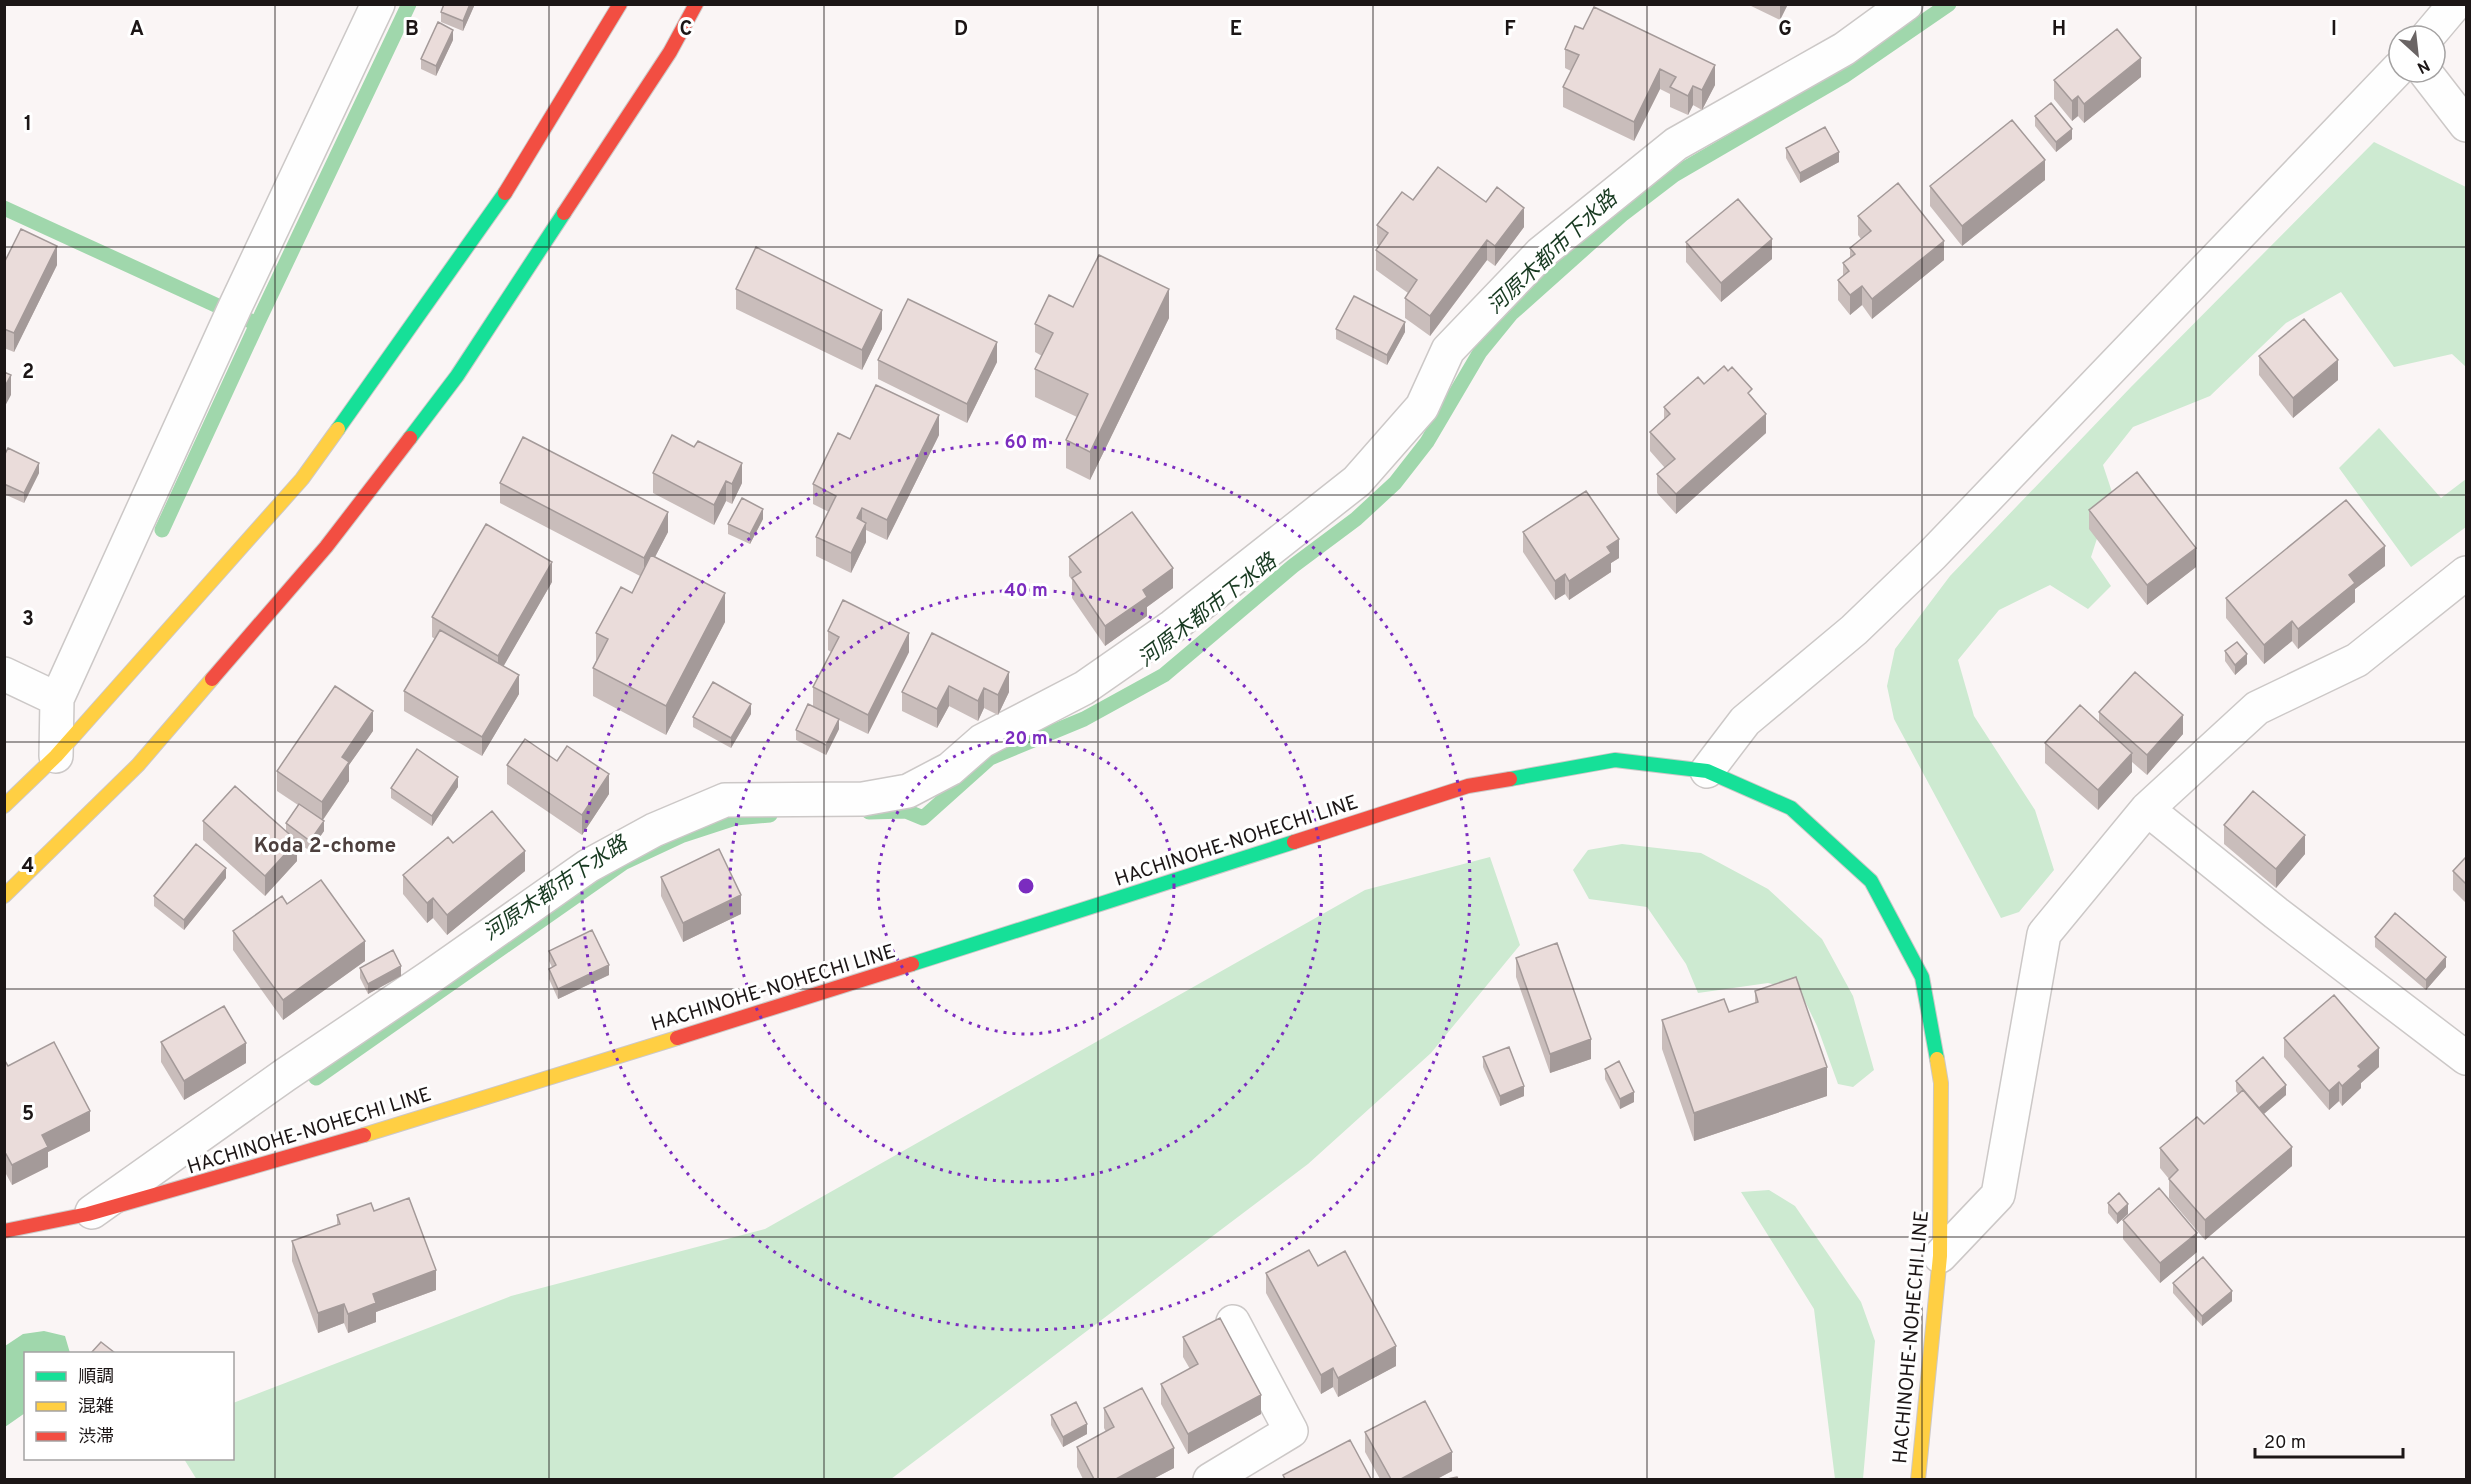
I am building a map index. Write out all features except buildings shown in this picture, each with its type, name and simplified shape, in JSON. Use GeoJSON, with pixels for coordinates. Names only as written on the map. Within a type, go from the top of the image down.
{"type":"FeatureCollection","features":[{"type":"Feature","properties":{"kind":"main road"},"geometry":{"type":"LineString","coordinates":[[4,806],[56,756],[302,479],[496,207],[620,4]]}},
{"type":"Feature","properties":{"kind":"main road"},"geometry":{"type":"LineString","coordinates":[[4,896],[138,765],[333,538],[457,376],[670,52],[696,4]]}},
{"type":"Feature","properties":{"kind":"main road","name":"HACHINOHE-NOHECHI LINE"},"geometry":{"type":"LineString","coordinates":[[4,1231],[88,1215],[285,1159],[786,1004],[1468,786],[1615,760],[1707,771],[1791,808],[1871,881],[1922,977],[1941,1083],[1940,1256],[1918,1479]]}},
{"type":"Feature","properties":{"kind":"street"},"geometry":{"type":"LineString","coordinates":[[56,756],[57,699],[235,307],[378,4]]}},
{"type":"Feature","properties":{"kind":"street"},"geometry":{"type":"LineString","coordinates":[[88,1215],[285,1075],[588,866],[654,830],[725,800],[863,799],[908,791],[950,769],[982,741],[1084,688],[1173,626],[1357,481],[1422,407],[1448,350],[1541,253],[1676,144],[1845,49],[1906,4]]}},
{"type":"Feature","properties":{"kind":"street"},"geometry":{"type":"LineString","coordinates":[[2438,24],[2455,4]]}},
{"type":"Feature","properties":{"kind":"street"},"geometry":{"type":"LineString","coordinates":[[1707,771],[1745,721],[1854,630],[1932,555],[2387,81]]}},
{"type":"Feature","properties":{"kind":"street"},"geometry":{"type":"LineString","coordinates":[[2434,84],[2466,125]]}},
{"type":"Feature","properties":{"kind":"street"},"geometry":{"type":"LineString","coordinates":[[1940,1256],[1998,1195],[2044,934],[2147,809],[2257,708],[2357,660],[2466,573]]}},
{"type":"Feature","properties":{"kind":"street"},"geometry":{"type":"LineString","coordinates":[[4,674],[57,699]]}},
{"type":"Feature","properties":{"kind":"street"},"geometry":{"type":"LineString","coordinates":[[2147,809],[2276,913],[2466,1058]]}},
{"type":"Feature","properties":{"kind":"street"},"geometry":{"type":"LineString","coordinates":[[1210,1479],[1291,1431],[1233,1322]]}},
{"type":"Feature","properties":{"kind":"shaded area"},"geometry":{"type":"Polygon","coordinates":[[[2374,142],[2466,187],[2466,367],[2452,354],[2394,367],[2341,292],[2286,323],[2210,396],[2133,427],[2103,465],[2112,492],[2091,557],[2111,586],[2088,609],[2050,585],[1999,610],[1958,660],[1974,716],[2035,810],[2054,870],[2019,912],[2001,918],[1894,719],[1887,686],[1895,649],[1950,576],[2131,387],[2374,142]]]}},
{"type":"Feature","properties":{"kind":"shaded area"},"geometry":{"type":"Polygon","coordinates":[[[2379,428],[2441,498],[2466,479],[2466,527],[2411,567],[2339,468],[2379,428]]]}},
{"type":"Feature","properties":{"kind":"shaded area"},"geometry":{"type":"Polygon","coordinates":[[[1622,844],[1701,853],[1768,889],[1822,939],[1853,996],[1874,1070],[1853,1087],[1838,1084],[1817,1026],[1800,991],[1768,983],[1698,993],[1686,964],[1647,907],[1589,899],[1573,870],[1588,850],[1622,844]]]}},
{"type":"Feature","properties":{"kind":"shaded area"},"geometry":{"type":"Polygon","coordinates":[[[1490,857],[1520,945],[1431,1053],[1308,1164],[891,1479],[197,1480],[185,1460],[234,1460],[234,1403],[511,1296],[765,1229],[1365,890],[1490,857]]]}},
{"type":"Feature","properties":{"kind":"shaded area"},"geometry":{"type":"Polygon","coordinates":[[[1769,1190],[1795,1206],[1861,1302],[1875,1341],[1863,1479],[1835,1479],[1814,1309],[1741,1192],[1769,1190]]]}},
{"type":"Feature","properties":{"kind":"shaded area"},"geometry":{"type":"Polygon","coordinates":[[[44,1331],[65,1336],[70,1352],[24,1352],[24,1414],[5,1427],[5,1346],[23,1334],[44,1331]]]}},
{"type":"Feature","properties":{"kind":"waterway"},"geometry":{"type":"LineString","coordinates":[[257,324],[409,4]]}},
{"type":"Feature","properties":{"kind":"waterway","name":"河原木都市下水路"},"geometry":{"type":"LineString","coordinates":[[869,812],[906,811],[923,818],[990,758],[1084,719],[1164,675],[1293,566],[1356,519],[1395,483],[1427,442],[1480,352],[1511,314],[1623,214],[1674,175],[1844,76],[1949,4]]}},
{"type":"Feature","properties":{"kind":"waterway"},"geometry":{"type":"LineString","coordinates":[[4,208],[257,324],[162,530]]}},
{"type":"Feature","properties":{"kind":"waterway","name":"河原木都市下水路"},"geometry":{"type":"LineString","coordinates":[[316,1078],[623,863],[683,835],[735,818],[770,815]]}},
{"type":"Feature","properties":{"kind":"traffic: fast"},"geometry":{"type":"LineString","coordinates":[[338,429],[505,193]]}},
{"type":"Feature","properties":{"kind":"traffic: fast"},"geometry":{"type":"LineString","coordinates":[[410,438],[457,376],[564,213]]}},
{"type":"Feature","properties":{"kind":"traffic: fast"},"geometry":{"type":"LineString","coordinates":[[1510,779],[1615,760],[1707,771],[1791,808],[1871,881],[1922,977],[1937,1059]]}},
{"type":"Feature","properties":{"kind":"traffic: fast"},"geometry":{"type":"LineString","coordinates":[[912,964],[1294,842]]}},
{"type":"Feature","properties":{"kind":"traffic: slow"},"geometry":{"type":"LineString","coordinates":[[4,806],[56,756],[302,479],[338,429]]}},
{"type":"Feature","properties":{"kind":"traffic: slow"},"geometry":{"type":"LineString","coordinates":[[4,896],[138,765],[212,679]]}},
{"type":"Feature","properties":{"kind":"traffic: slow"},"geometry":{"type":"LineString","coordinates":[[364,1135],[677,1038]]}},
{"type":"Feature","properties":{"kind":"traffic: slow"},"geometry":{"type":"LineString","coordinates":[[1918,1480],[1940,1256],[1941,1083],[1937,1059]]}},
{"type":"Feature","properties":{"kind":"traffic: jam"},"geometry":{"type":"LineString","coordinates":[[505,193],[620,4]]}},
{"type":"Feature","properties":{"kind":"traffic: jam"},"geometry":{"type":"LineString","coordinates":[[564,213],[670,52],[696,4]]}},
{"type":"Feature","properties":{"kind":"traffic: jam"},"geometry":{"type":"LineString","coordinates":[[212,679],[326,547],[410,438]]}},
{"type":"Feature","properties":{"kind":"traffic: jam"},"geometry":{"type":"LineString","coordinates":[[1294,842],[1468,786],[1510,779]]}},
{"type":"Feature","properties":{"kind":"traffic: jam"},"geometry":{"type":"LineString","coordinates":[[677,1038],[912,964]]}},
{"type":"Feature","properties":{"kind":"traffic: jam"},"geometry":{"type":"LineString","coordinates":[[4,1231],[88,1214],[364,1135]]}},
{"type":"Feature","properties":{"kind":"district","name":"Koda 2-chome"},"geometry":{"type":"Point","coordinates":[325,845]}}]}
